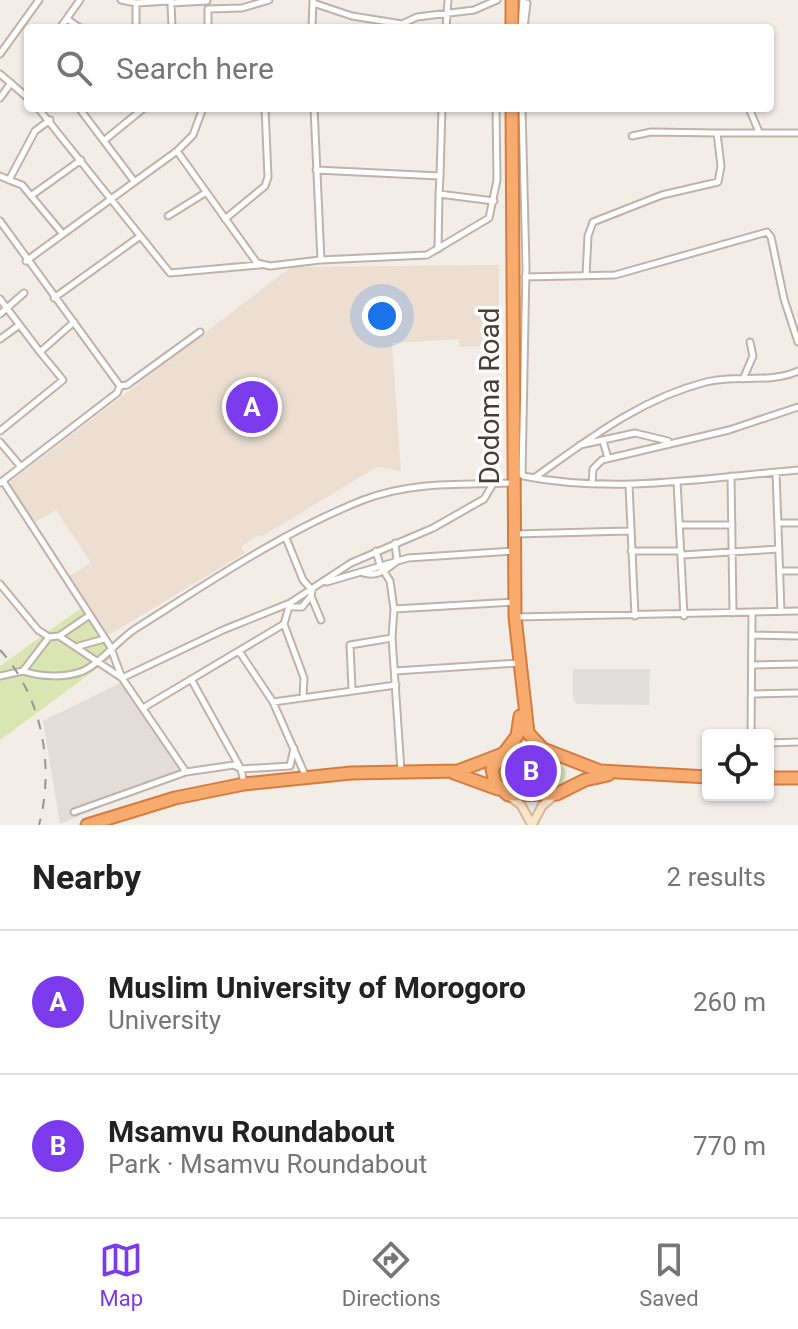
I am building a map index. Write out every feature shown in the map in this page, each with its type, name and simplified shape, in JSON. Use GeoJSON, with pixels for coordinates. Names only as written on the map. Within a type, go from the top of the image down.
{"type":"FeatureCollection","features":[{"type":"Feature","properties":{"kind":"highway"},"geometry":{"type":"LineString","coordinates":[[512,0],[512,24]]}},
{"type":"Feature","properties":{"kind":"highway","name":"Dodoma Road"},"geometry":{"type":"LineString","coordinates":[[512,112],[517,478],[514,550],[518,663],[530,737],[537,746],[558,755]]}},
{"type":"Feature","properties":{"kind":"highway","name":"Dodoma Road"},"geometry":{"type":"LineString","coordinates":[[501,754],[520,728],[521,683]]}},
{"type":"Feature","properties":{"kind":"highway"},"geometry":{"type":"LineString","coordinates":[[87,825],[175,798],[244,784],[401,771],[446,772],[477,766],[501,754],[528,749],[617,774]]}},
{"type":"Feature","properties":{"kind":"highway"},"geometry":{"type":"LineString","coordinates":[[501,754],[492,774],[505,793]]}},
{"type":"Feature","properties":{"kind":"highway"},"geometry":{"type":"LineString","coordinates":[[558,755],[570,774],[559,793]]}},
{"type":"Feature","properties":{"kind":"highway"},"geometry":{"type":"LineString","coordinates":[[446,772],[505,793],[559,793],[585,780],[617,774],[702,776]]}},
{"type":"Feature","properties":{"kind":"highway"},"geometry":{"type":"LineString","coordinates":[[774,778],[798,778]]}},
{"type":"Feature","properties":{"kind":"main road"},"geometry":{"type":"LineString","coordinates":[[505,793],[521,805],[532,825]]}},
{"type":"Feature","properties":{"kind":"main road"},"geometry":{"type":"LineString","coordinates":[[532,825],[542,806],[559,793]]}},
{"type":"Feature","properties":{"kind":"street"},"geometry":{"type":"LineString","coordinates":[[0,54],[39,0]]}},
{"type":"Feature","properties":{"kind":"street"},"geometry":{"type":"LineString","coordinates":[[63,24],[80,0]]}},
{"type":"Feature","properties":{"kind":"street"},"geometry":{"type":"LineString","coordinates":[[121,0],[136,3],[208,3],[242,8],[269,0]]}},
{"type":"Feature","properties":{"kind":"street"},"geometry":{"type":"LineString","coordinates":[[446,24],[448,0]]}},
{"type":"Feature","properties":{"kind":"street"},"geometry":{"type":"LineString","coordinates":[[312,24],[313,2],[352,16],[402,24],[417,17],[474,10],[497,0]]}},
{"type":"Feature","properties":{"kind":"street"},"geometry":{"type":"LineString","coordinates":[[170,2],[172,24]]}},
{"type":"Feature","properties":{"kind":"street"},"geometry":{"type":"LineString","coordinates":[[522,24],[525,2]]}},
{"type":"Feature","properties":{"kind":"street"},"geometry":{"type":"LineString","coordinates":[[136,3],[136,24]]}},
{"type":"Feature","properties":{"kind":"street"},"geometry":{"type":"LineString","coordinates":[[208,3],[208,24]]}},
{"type":"Feature","properties":{"kind":"street"},"geometry":{"type":"LineString","coordinates":[[67,19],[74,24]]}},
{"type":"Feature","properties":{"kind":"street"},"geometry":{"type":"LineString","coordinates":[[0,74],[24,94]]}},
{"type":"Feature","properties":{"kind":"street"},"geometry":{"type":"LineString","coordinates":[[0,98],[11,83]]}},
{"type":"Feature","properties":{"kind":"street"},"geometry":{"type":"LineString","coordinates":[[42,112],[108,199],[170,273],[321,260],[415,258],[438,250],[489,218],[497,180],[496,112]]}},
{"type":"Feature","properties":{"kind":"street"},"geometry":{"type":"LineString","coordinates":[[82,112],[106,139],[134,181]]}},
{"type":"Feature","properties":{"kind":"street"},"geometry":{"type":"LineString","coordinates":[[106,139],[139,112]]}},
{"type":"Feature","properties":{"kind":"street"},"geometry":{"type":"LineString","coordinates":[[26,261],[177,151],[193,135],[202,112]]}},
{"type":"Feature","properties":{"kind":"street"},"geometry":{"type":"LineString","coordinates":[[225,219],[265,186],[268,177],[265,112]]}},
{"type":"Feature","properties":{"kind":"street"},"geometry":{"type":"LineString","coordinates":[[314,112],[321,260]]}},
{"type":"Feature","properties":{"kind":"street"},"geometry":{"type":"LineString","coordinates":[[438,250],[442,112]]}},
{"type":"Feature","properties":{"kind":"street"},"geometry":{"type":"LineString","coordinates":[[517,478],[525,277],[522,112]]}},
{"type":"Feature","properties":{"kind":"street"},"geometry":{"type":"LineString","coordinates":[[751,112],[759,133]]}},
{"type":"Feature","properties":{"kind":"street"},"geometry":{"type":"LineString","coordinates":[[9,180],[35,131],[50,120]]}},
{"type":"Feature","properties":{"kind":"street"},"geometry":{"type":"LineString","coordinates":[[632,136],[651,132],[798,133]]}},
{"type":"Feature","properties":{"kind":"street"},"geometry":{"type":"LineString","coordinates":[[586,276],[588,236],[593,222],[662,195],[718,182],[721,166],[717,133]]}},
{"type":"Feature","properties":{"kind":"street"},"geometry":{"type":"LineString","coordinates":[[177,151],[260,265]]}},
{"type":"Feature","properties":{"kind":"street"},"geometry":{"type":"LineString","coordinates":[[32,195],[81,160]]}},
{"type":"Feature","properties":{"kind":"street"},"geometry":{"type":"LineString","coordinates":[[316,170],[440,176]]}},
{"type":"Feature","properties":{"kind":"street"},"geometry":{"type":"LineString","coordinates":[[0,176],[22,185],[62,233]]}},
{"type":"Feature","properties":{"kind":"street"},"geometry":{"type":"LineString","coordinates":[[168,216],[205,193]]}},
{"type":"Feature","properties":{"kind":"street"},"geometry":{"type":"LineString","coordinates":[[439,194],[494,201]]}},
{"type":"Feature","properties":{"kind":"street"},"geometry":{"type":"LineString","coordinates":[[0,221],[26,261],[120,386]]}},
{"type":"Feature","properties":{"kind":"street"},"geometry":{"type":"LineString","coordinates":[[525,277],[586,276],[647,269],[767,232],[771,237],[784,299],[798,342]]}},
{"type":"Feature","properties":{"kind":"street"},"geometry":{"type":"LineString","coordinates":[[54,298],[139,237]]}},
{"type":"Feature","properties":{"kind":"street"},"geometry":{"type":"LineString","coordinates":[[0,314],[24,293]]}},
{"type":"Feature","properties":{"kind":"street"},"geometry":{"type":"LineString","coordinates":[[0,299],[63,380],[0,431]]}},
{"type":"Feature","properties":{"kind":"street"},"geometry":{"type":"LineString","coordinates":[[40,352],[74,322]]}},
{"type":"Feature","properties":{"kind":"street"},"geometry":{"type":"LineString","coordinates":[[0,339],[18,326]]}},
{"type":"Feature","properties":{"kind":"street"},"geometry":{"type":"LineString","coordinates":[[120,386],[127,385],[200,332]]}},
{"type":"Feature","properties":{"kind":"street"},"geometry":{"type":"LineString","coordinates":[[743,379],[753,356],[750,342]]}},
{"type":"Feature","properties":{"kind":"street"},"geometry":{"type":"LineString","coordinates":[[534,478],[575,446],[657,398],[710,381],[798,371]]}},
{"type":"Feature","properties":{"kind":"street"},"geometry":{"type":"LineString","coordinates":[[120,386],[117,393],[2,482],[110,646],[122,678],[186,772]]}},
{"type":"Feature","properties":{"kind":"street"},"geometry":{"type":"LineString","coordinates":[[592,484],[597,463],[608,458],[729,430],[798,407]]}},
{"type":"Feature","properties":{"kind":"street"},"geometry":{"type":"LineString","coordinates":[[575,446],[635,433],[672,442]]}},
{"type":"Feature","properties":{"kind":"street"},"geometry":{"type":"LineString","coordinates":[[603,441],[608,458]]}},
{"type":"Feature","properties":{"kind":"street"},"geometry":{"type":"LineString","coordinates":[[0,442],[21,467]]}},
{"type":"Feature","properties":{"kind":"street"},"geometry":{"type":"LineString","coordinates":[[0,676],[23,671],[65,675],[81,672],[97,661],[110,646],[286,538],[334,512],[392,490],[437,484],[493,484],[517,478],[629,485],[798,470]]}},
{"type":"Feature","properties":{"kind":"street"},"geometry":{"type":"LineString","coordinates":[[776,472],[781,611]]}},
{"type":"Feature","properties":{"kind":"street"},"geometry":{"type":"LineString","coordinates":[[731,476],[733,613]]}},
{"type":"Feature","properties":{"kind":"street"},"geometry":{"type":"LineString","coordinates":[[677,481],[684,616]]}},
{"type":"Feature","properties":{"kind":"street"},"geometry":{"type":"LineString","coordinates":[[122,678],[223,630],[290,605],[376,551],[433,528],[484,499],[493,484]]}},
{"type":"Feature","properties":{"kind":"street"},"geometry":{"type":"LineString","coordinates":[[629,485],[635,616]]}},
{"type":"Feature","properties":{"kind":"street"},"geometry":{"type":"LineString","coordinates":[[780,523],[798,523]]}},
{"type":"Feature","properties":{"kind":"street"},"geometry":{"type":"LineString","coordinates":[[680,525],[732,525]]}},
{"type":"Feature","properties":{"kind":"street"},"geometry":{"type":"LineString","coordinates":[[514,534],[629,531]]}},
{"type":"Feature","properties":{"kind":"street"},"geometry":{"type":"LineString","coordinates":[[286,538],[303,580],[314,591],[321,620]]}},
{"type":"Feature","properties":{"kind":"street"},"geometry":{"type":"LineString","coordinates":[[395,543],[397,561]]}},
{"type":"Feature","properties":{"kind":"street"},"geometry":{"type":"LineString","coordinates":[[631,551],[682,553],[779,549]]}},
{"type":"Feature","properties":{"kind":"street"},"geometry":{"type":"LineString","coordinates":[[314,591],[397,561],[514,550]]}},
{"type":"Feature","properties":{"kind":"street"},"geometry":{"type":"LineString","coordinates":[[376,551],[390,581],[394,609],[392,638],[401,771]]}},
{"type":"Feature","properties":{"kind":"street"},"geometry":{"type":"LineString","coordinates":[[360,572],[384,572],[397,561]]}},
{"type":"Feature","properties":{"kind":"street"},"geometry":{"type":"LineString","coordinates":[[781,571],[798,571]]}},
{"type":"Feature","properties":{"kind":"street"},"geometry":{"type":"LineString","coordinates":[[0,584],[38,630],[49,637],[59,636],[90,615]]}},
{"type":"Feature","properties":{"kind":"street"},"geometry":{"type":"LineString","coordinates":[[394,609],[516,602]]}},
{"type":"Feature","properties":{"kind":"street"},"geometry":{"type":"LineString","coordinates":[[290,605],[284,624],[295,662],[304,678],[303,697]]}},
{"type":"Feature","properties":{"kind":"street"},"geometry":{"type":"LineString","coordinates":[[515,617],[684,616],[798,611]]}},
{"type":"Feature","properties":{"kind":"street"},"geometry":{"type":"LineString","coordinates":[[751,729],[752,613]]}},
{"type":"Feature","properties":{"kind":"street"},"geometry":{"type":"LineString","coordinates":[[143,708],[284,624]]}},
{"type":"Feature","properties":{"kind":"street"},"geometry":{"type":"LineString","coordinates":[[754,635],[798,636]]}},
{"type":"Feature","properties":{"kind":"street"},"geometry":{"type":"LineString","coordinates":[[59,636],[79,646],[122,678]]}},
{"type":"Feature","properties":{"kind":"street"},"geometry":{"type":"LineString","coordinates":[[23,671],[49,637]]}},
{"type":"Feature","properties":{"kind":"street"},"geometry":{"type":"LineString","coordinates":[[352,689],[350,645],[392,638]]}},
{"type":"Feature","properties":{"kind":"street"},"geometry":{"type":"LineString","coordinates":[[79,646],[104,639]]}},
{"type":"Feature","properties":{"kind":"street"},"geometry":{"type":"LineString","coordinates":[[239,651],[273,702],[306,777]]}},
{"type":"Feature","properties":{"kind":"street"},"geometry":{"type":"LineString","coordinates":[[395,671],[518,663]]}},
{"type":"Feature","properties":{"kind":"street"},"geometry":{"type":"LineString","coordinates":[[754,665],[798,664]]}},
{"type":"Feature","properties":{"kind":"street"},"geometry":{"type":"LineString","coordinates":[[191,679],[241,769],[244,784]]}},
{"type":"Feature","properties":{"kind":"street"},"geometry":{"type":"LineString","coordinates":[[273,702],[396,685]]}},
{"type":"Feature","properties":{"kind":"street"},"geometry":{"type":"LineString","coordinates":[[754,694],[798,693]]}},
{"type":"Feature","properties":{"kind":"street"},"geometry":{"type":"LineString","coordinates":[[774,743],[798,742]]}},
{"type":"Feature","properties":{"kind":"street"},"geometry":{"type":"LineString","coordinates":[[74,812],[186,772],[224,765],[241,769],[290,766],[294,748]]}},
{"type":"Feature","properties":{"kind":"shaded area"},"geometry":{"type":"Polygon","coordinates":[[[499,265],[498,346],[460,347],[459,339],[392,343],[401,471],[377,467],[261,537],[258,535],[241,547],[245,553],[107,636],[69,576],[91,563],[56,510],[34,523],[11,487],[11,481],[291,267],[499,265]]]}},
{"type":"Feature","properties":{"kind":"shaded area"},"geometry":{"type":"Polygon","coordinates":[[[573,669],[650,669],[649,705],[577,704],[573,699],[573,669]]]}},
{"type":"Feature","properties":{"kind":"shaded area"},"geometry":{"type":"Polygon","coordinates":[[[122,682],[184,772],[60,824],[43,721],[122,682]]]}},
{"type":"Feature","properties":{"kind":"green space"},"geometry":{"type":"Polygon","coordinates":[[[81,608],[114,656],[0,740],[0,666],[81,608]]]}},
{"type":"Feature","properties":{"kind":"green space"},"geometry":{"type":"Polygon","coordinates":[[[543,754],[564,767],[563,782],[557,788],[524,791],[509,787],[497,777],[497,764],[505,756],[543,754]]]}},
{"type":"Feature","properties":{"kind":"railway"},"geometry":{"type":"LineString","coordinates":[[0,650],[26,688],[41,733],[46,779],[39,825]]}},
{"type":"Feature","properties":{"kind":"place","name":"Muslim University of Morogoro"},"geometry":{"type":"Point","coordinates":[252,407]}},
{"type":"Feature","properties":{"kind":"place","name":"Msamvu Roundabout"},"geometry":{"type":"Point","coordinates":[531,771]}}]}
